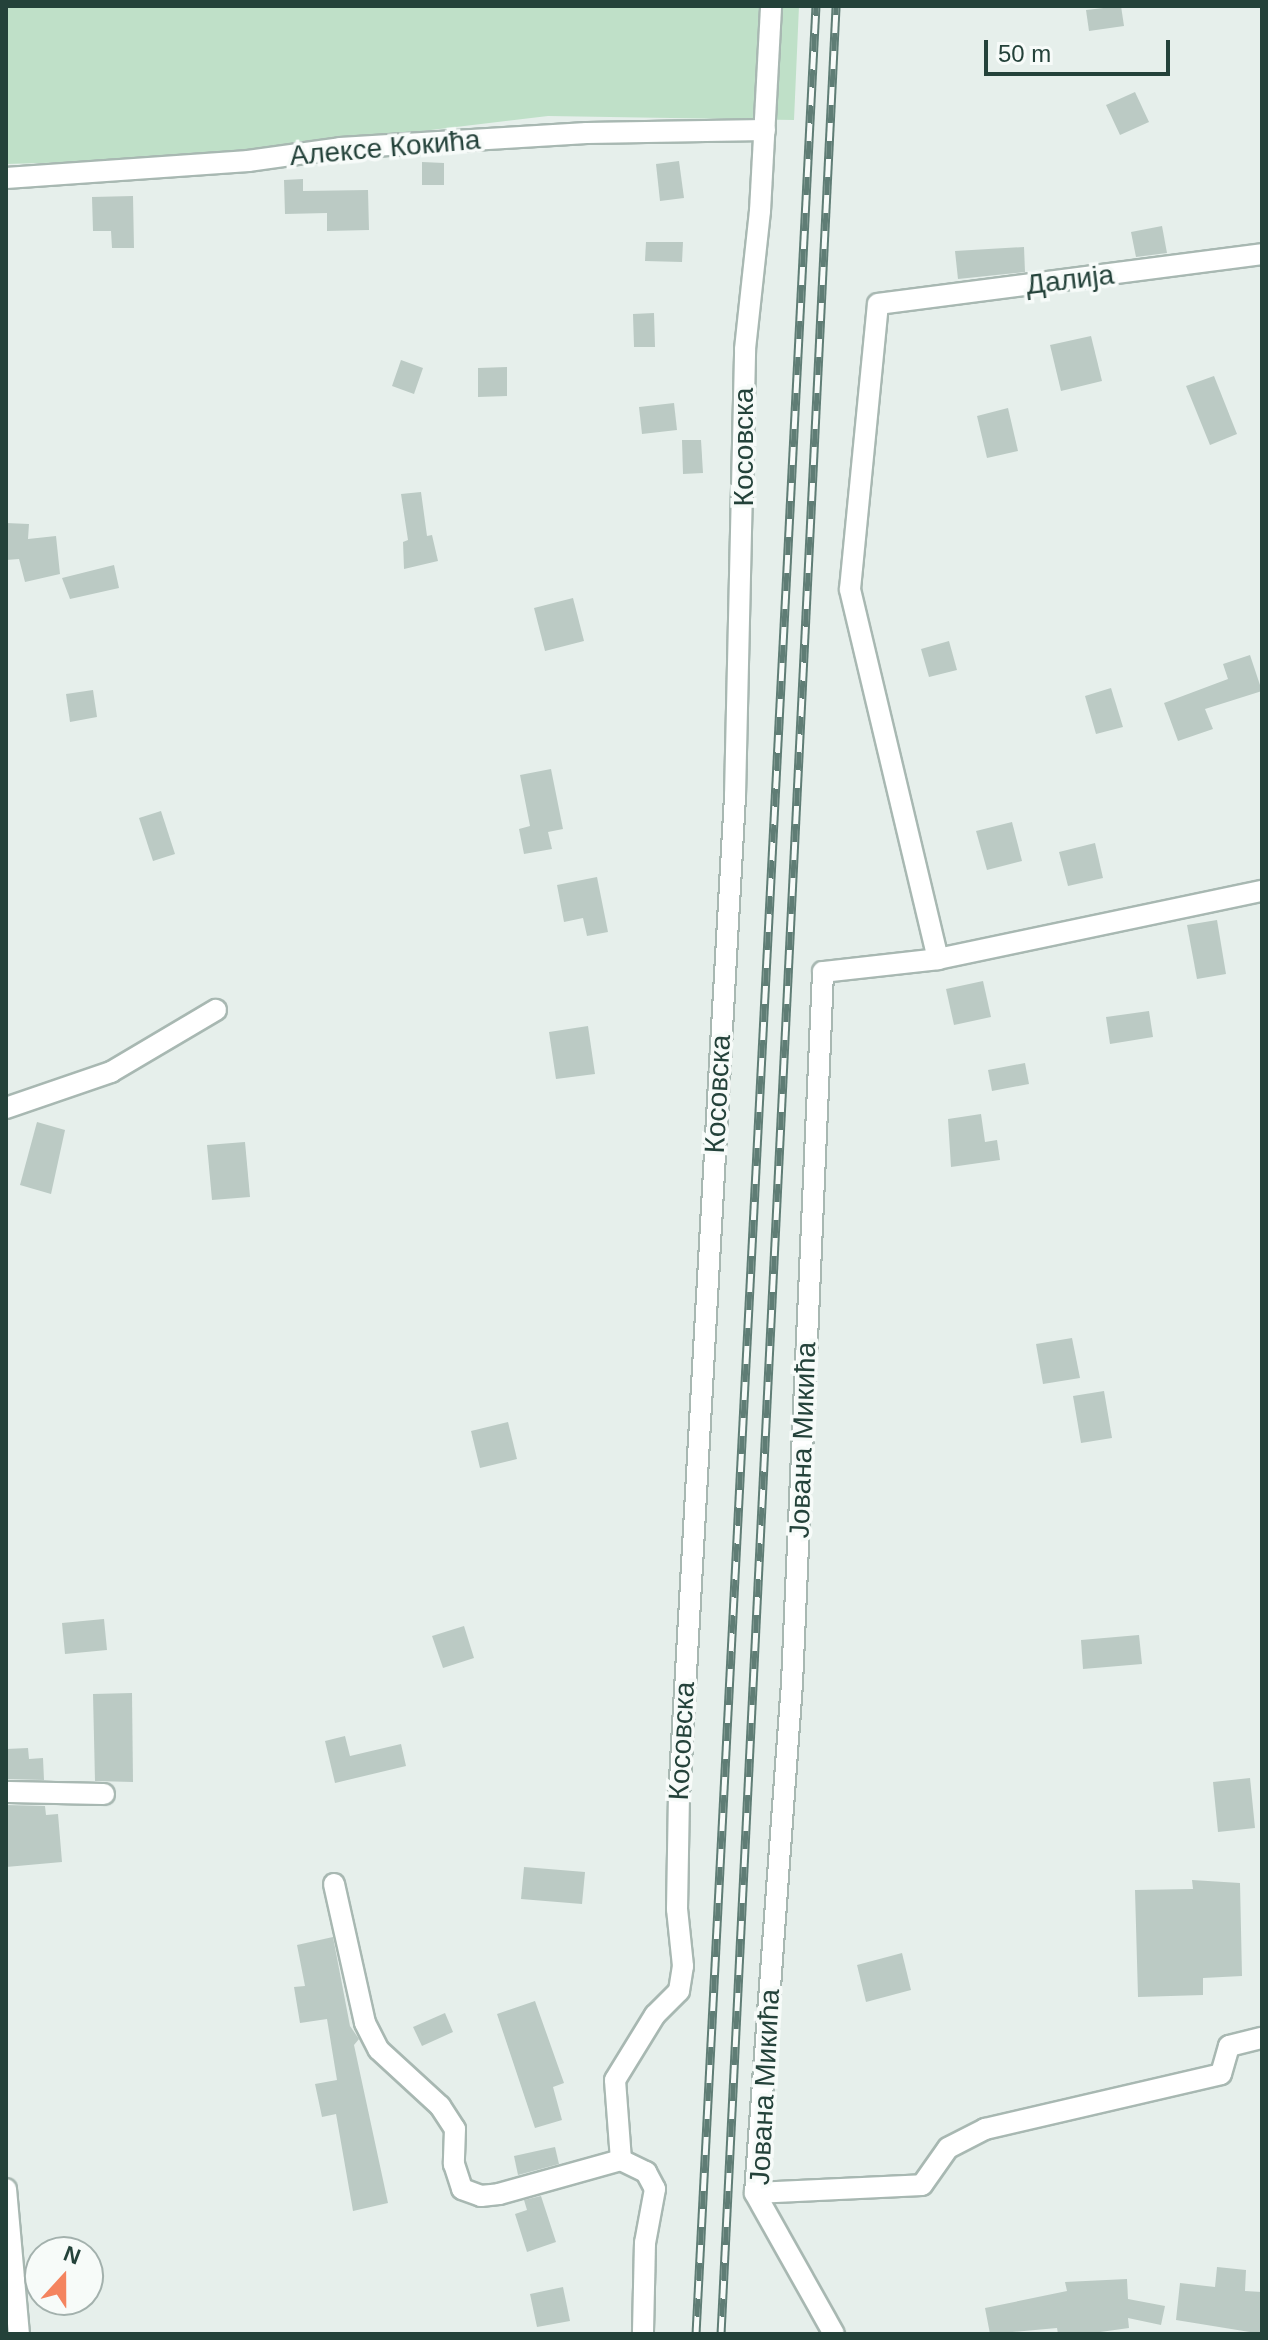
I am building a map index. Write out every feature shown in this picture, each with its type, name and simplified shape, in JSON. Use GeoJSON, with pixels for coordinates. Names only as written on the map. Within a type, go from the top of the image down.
{"type":"FeatureCollection","features":[{"type":"Feature","properties":{"kind":"street","name":"Косовска"},"geometry":{"type":"LineString","coordinates":[[621,2160],[615,2080],[655,2015],[679,1991],[683,1966],[677,1909],[681,1766],[735,796],[745,349],[765,130],[771,6]]}},
{"type":"Feature","properties":{"kind":"street","name":"Алексе Кокића"},"geometry":{"type":"LineString","coordinates":[[6,178],[248,161],[340,148],[587,133],[765,130]]}},
{"type":"Feature","properties":{"kind":"street","name":"Далија"},"geometry":{"type":"LineString","coordinates":[[938,959],[850,589],[878,304],[1262,254]]}},
{"type":"Feature","properties":{"kind":"street","name":"Јована Микића"},"geometry":{"type":"LineString","coordinates":[[834,2334],[755,2193],[792,1683],[823,972],[938,959],[1262,891]]}},
{"type":"Feature","properties":{"kind":"street"},"geometry":{"type":"LineString","coordinates":[[6,1108],[111,1072],[216,1010]]}},
{"type":"Feature","properties":{"kind":"street"},"geometry":{"type":"LineString","coordinates":[[6,1792],[104,1794]]}},
{"type":"Feature","properties":{"kind":"street"},"geometry":{"type":"LineString","coordinates":[[334,1884],[365,2023],[379,2050],[440,2106],[455,2129],[454,2164],[462,2189],[481,2196],[499,2194],[621,2160],[646,2172],[655,2189],[645,2243],[643,2334]]}},
{"type":"Feature","properties":{"kind":"street"},"geometry":{"type":"LineString","coordinates":[[755,2193],[922,2185],[948,2148],[985,2129],[1221,2074],[1229,2046],[1262,2038]]}},
{"type":"Feature","properties":{"kind":"street"},"geometry":{"type":"LineString","coordinates":[[6,2189],[19,2334]]}},
{"type":"Feature","properties":{"kind":"green space"},"geometry":{"type":"Polygon","coordinates":[[[6,6],[799,6],[794,120],[548,116],[189,159],[6,164],[6,6]]]}},
{"type":"Feature","properties":{"kind":"building"},"geometry":{"type":"Polygon","coordinates":[[[1121,6],[1124,26],[1089,31],[1086,10],[1121,6]]]}},
{"type":"Feature","properties":{"kind":"building"},"geometry":{"type":"Polygon","coordinates":[[[1135,92],[1149,122],[1120,135],[1106,105],[1135,92]]]}},
{"type":"Feature","properties":{"kind":"building"},"geometry":{"type":"Polygon","coordinates":[[[679,161],[684,198],[660,201],[656,164],[679,161]]]}},
{"type":"Feature","properties":{"kind":"building"},"geometry":{"type":"Polygon","coordinates":[[[422,162],[444,163],[444,185],[422,185],[422,162]]]}},
{"type":"Feature","properties":{"kind":"building"},"geometry":{"type":"Polygon","coordinates":[[[303,179],[303,191],[368,190],[369,230],[327,231],[327,213],[285,214],[284,180],[303,179]]]}},
{"type":"Feature","properties":{"kind":"building"},"geometry":{"type":"Polygon","coordinates":[[[133,196],[134,248],[112,248],[111,231],[93,231],[92,197],[133,196]]]}},
{"type":"Feature","properties":{"kind":"building"},"geometry":{"type":"Polygon","coordinates":[[[1162,226],[1167,253],[1136,257],[1131,232],[1162,226]]]}},
{"type":"Feature","properties":{"kind":"building"},"geometry":{"type":"Polygon","coordinates":[[[646,242],[683,242],[682,262],[645,261],[646,242]]]}},
{"type":"Feature","properties":{"kind":"building"},"geometry":{"type":"Polygon","coordinates":[[[1024,247],[1025,272],[958,279],[955,251],[1024,247]]]}},
{"type":"Feature","properties":{"kind":"building"},"geometry":{"type":"Polygon","coordinates":[[[654,313],[655,347],[634,347],[633,314],[654,313]]]}},
{"type":"Feature","properties":{"kind":"building"},"geometry":{"type":"Polygon","coordinates":[[[1091,336],[1102,381],[1061,391],[1050,345],[1091,336]]]}},
{"type":"Feature","properties":{"kind":"building"},"geometry":{"type":"Polygon","coordinates":[[[401,360],[423,368],[414,394],[392,386],[401,360]]]}},
{"type":"Feature","properties":{"kind":"building"},"geometry":{"type":"Polygon","coordinates":[[[507,367],[507,396],[478,397],[478,368],[507,367]]]}},
{"type":"Feature","properties":{"kind":"building"},"geometry":{"type":"Polygon","coordinates":[[[1214,376],[1237,434],[1210,445],[1186,386],[1214,376]]]}},
{"type":"Feature","properties":{"kind":"building"},"geometry":{"type":"Polygon","coordinates":[[[674,403],[677,430],[642,434],[639,407],[674,403]]]}},
{"type":"Feature","properties":{"kind":"building"},"geometry":{"type":"Polygon","coordinates":[[[1008,408],[1018,451],[987,458],[977,416],[1008,408]]]}},
{"type":"Feature","properties":{"kind":"building"},"geometry":{"type":"Polygon","coordinates":[[[682,440],[701,440],[703,473],[683,474],[682,440]]]}},
{"type":"Feature","properties":{"kind":"building"},"geometry":{"type":"Polygon","coordinates":[[[421,492],[427,536],[432,535],[438,561],[404,569],[403,542],[408,540],[401,494],[421,492]]]}},
{"type":"Feature","properties":{"kind":"building"},"geometry":{"type":"Polygon","coordinates":[[[6,523],[29,524],[28,539],[56,536],[60,574],[25,582],[19,559],[6,560],[6,523]]]}},
{"type":"Feature","properties":{"kind":"building"},"geometry":{"type":"Polygon","coordinates":[[[114,565],[119,588],[70,599],[62,578],[114,565]]]}},
{"type":"Feature","properties":{"kind":"building"},"geometry":{"type":"Polygon","coordinates":[[[573,598],[584,641],[545,651],[534,608],[573,598]]]}},
{"type":"Feature","properties":{"kind":"building"},"geometry":{"type":"Polygon","coordinates":[[[949,641],[957,670],[929,677],[921,649],[949,641]]]}},
{"type":"Feature","properties":{"kind":"building"},"geometry":{"type":"Polygon","coordinates":[[[1250,655],[1262,691],[1205,709],[1213,729],[1178,741],[1164,703],[1228,679],[1223,664],[1250,655]]]}},
{"type":"Feature","properties":{"kind":"building"},"geometry":{"type":"Polygon","coordinates":[[[1111,688],[1123,727],[1096,734],[1085,696],[1111,688]]]}},
{"type":"Feature","properties":{"kind":"building"},"geometry":{"type":"Polygon","coordinates":[[[93,690],[97,717],[70,722],[66,694],[93,690]]]}},
{"type":"Feature","properties":{"kind":"building"},"geometry":{"type":"Polygon","coordinates":[[[551,769],[563,829],[548,832],[552,849],[524,854],[519,829],[530,826],[520,775],[551,769]]]}},
{"type":"Feature","properties":{"kind":"building"},"geometry":{"type":"Polygon","coordinates":[[[161,811],[175,854],[153,861],[139,818],[161,811]]]}},
{"type":"Feature","properties":{"kind":"building"},"geometry":{"type":"Polygon","coordinates":[[[1012,822],[1022,861],[987,870],[976,831],[1012,822]]]}},
{"type":"Feature","properties":{"kind":"building"},"geometry":{"type":"Polygon","coordinates":[[[1095,843],[1103,878],[1068,886],[1059,852],[1095,843]]]}},
{"type":"Feature","properties":{"kind":"building"},"geometry":{"type":"Polygon","coordinates":[[[597,877],[608,932],[587,936],[583,918],[564,922],[557,885],[597,877]]]}},
{"type":"Feature","properties":{"kind":"building"},"geometry":{"type":"Polygon","coordinates":[[[1217,920],[1226,974],[1197,979],[1187,925],[1217,920]]]}},
{"type":"Feature","properties":{"kind":"building"},"geometry":{"type":"Polygon","coordinates":[[[983,981],[991,1017],[954,1025],[946,989],[983,981]]]}},
{"type":"Feature","properties":{"kind":"building"},"geometry":{"type":"Polygon","coordinates":[[[1149,1011],[1153,1037],[1110,1044],[1106,1017],[1149,1011]]]}},
{"type":"Feature","properties":{"kind":"building"},"geometry":{"type":"Polygon","coordinates":[[[588,1026],[595,1074],[556,1079],[549,1032],[588,1026]]]}},
{"type":"Feature","properties":{"kind":"building"},"geometry":{"type":"Polygon","coordinates":[[[1025,1063],[1029,1084],[992,1091],[988,1070],[1025,1063]]]}},
{"type":"Feature","properties":{"kind":"building"},"geometry":{"type":"Polygon","coordinates":[[[981,1114],[985,1142],[997,1140],[1000,1160],[951,1167],[948,1119],[981,1114]]]}},
{"type":"Feature","properties":{"kind":"building"},"geometry":{"type":"Polygon","coordinates":[[[37,1122],[65,1130],[51,1194],[20,1185],[37,1122]]]}},
{"type":"Feature","properties":{"kind":"building"},"geometry":{"type":"Polygon","coordinates":[[[245,1142],[250,1197],[212,1200],[207,1145],[245,1142]]]}},
{"type":"Feature","properties":{"kind":"building"},"geometry":{"type":"Polygon","coordinates":[[[1072,1338],[1080,1378],[1043,1384],[1036,1344],[1072,1338]]]}},
{"type":"Feature","properties":{"kind":"building"},"geometry":{"type":"Polygon","coordinates":[[[1104,1391],[1112,1438],[1081,1443],[1073,1396],[1104,1391]]]}},
{"type":"Feature","properties":{"kind":"building"},"geometry":{"type":"Polygon","coordinates":[[[508,1422],[517,1459],[480,1468],[471,1431],[508,1422]]]}},
{"type":"Feature","properties":{"kind":"building"},"geometry":{"type":"Polygon","coordinates":[[[104,1619],[107,1650],[65,1654],[62,1623],[104,1619]]]}},
{"type":"Feature","properties":{"kind":"building"},"geometry":{"type":"Polygon","coordinates":[[[464,1626],[474,1658],[443,1668],[432,1636],[464,1626]]]}},
{"type":"Feature","properties":{"kind":"building"},"geometry":{"type":"Polygon","coordinates":[[[1139,1635],[1142,1664],[1083,1669],[1081,1640],[1139,1635]]]}},
{"type":"Feature","properties":{"kind":"building"},"geometry":{"type":"Polygon","coordinates":[[[132,1693],[133,1782],[95,1781],[93,1694],[132,1693]]]}},
{"type":"Feature","properties":{"kind":"building"},"geometry":{"type":"Polygon","coordinates":[[[345,1736],[350,1756],[401,1744],[406,1766],[335,1783],[325,1741],[345,1736]]]}},
{"type":"Feature","properties":{"kind":"building"},"geometry":{"type":"Polygon","coordinates":[[[28,1748],[29,1759],[43,1758],[44,1780],[6,1779],[6,1749],[28,1748]]]}},
{"type":"Feature","properties":{"kind":"building"},"geometry":{"type":"Polygon","coordinates":[[[1250,1778],[1255,1828],[1218,1832],[1213,1782],[1250,1778]]]}},
{"type":"Feature","properties":{"kind":"building"},"geometry":{"type":"Polygon","coordinates":[[[6,1805],[45,1806],[46,1815],[58,1814],[62,1862],[6,1867],[6,1805]]]}},
{"type":"Feature","properties":{"kind":"building"},"geometry":{"type":"Polygon","coordinates":[[[524,1867],[585,1872],[582,1904],[521,1899],[524,1867]]]}},
{"type":"Feature","properties":{"kind":"building"},"geometry":{"type":"Polygon","coordinates":[[[1192,1880],[1240,1883],[1242,1976],[1203,1978],[1203,1995],[1138,1997],[1135,1890],[1193,1889],[1192,1880]]]}},
{"type":"Feature","properties":{"kind":"building"},"geometry":{"type":"Polygon","coordinates":[[[333,1937],[350,2026],[359,2039],[354,2045],[388,2203],[353,2211],[336,2114],[322,2117],[315,2084],[337,2080],[327,2019],[300,2023],[294,1987],[305,1986],[297,1945],[333,1937]]]}},
{"type":"Feature","properties":{"kind":"building"},"geometry":{"type":"Polygon","coordinates":[[[902,1953],[911,1990],[866,2002],[857,1965],[902,1953]]]}},
{"type":"Feature","properties":{"kind":"building"},"geometry":{"type":"Polygon","coordinates":[[[535,2001],[564,2083],[553,2087],[562,2120],[535,2128],[497,2014],[535,2001]]]}},
{"type":"Feature","properties":{"kind":"building"},"geometry":{"type":"Polygon","coordinates":[[[445,2013],[453,2032],[422,2046],[413,2027],[445,2013]]]}},
{"type":"Feature","properties":{"kind":"building"},"geometry":{"type":"Polygon","coordinates":[[[555,2147],[559,2164],[518,2175],[514,2156],[555,2147]]]}},
{"type":"Feature","properties":{"kind":"building"},"geometry":{"type":"Polygon","coordinates":[[[541,2196],[556,2242],[527,2252],[515,2214],[527,2210],[524,2200],[541,2196]]]}},
{"type":"Feature","properties":{"kind":"building"},"geometry":{"type":"Polygon","coordinates":[[[1217,2267],[1246,2270],[1245,2291],[1262,2292],[1262,2334],[1176,2320],[1180,2283],[1215,2287],[1217,2267]]]}},
{"type":"Feature","properties":{"kind":"building"},"geometry":{"type":"Polygon","coordinates":[[[1127,2279],[1128,2299],[1165,2306],[1161,2325],[1128,2318],[1129,2328],[1086,2334],[1058,2334],[1057,2328],[990,2334],[985,2308],[1067,2291],[1065,2282],[1127,2279]]]}},
{"type":"Feature","properties":{"kind":"building"},"geometry":{"type":"Polygon","coordinates":[[[563,2287],[570,2321],[537,2327],[530,2294],[563,2287]]]}},
{"type":"Feature","properties":{"kind":"railway"},"geometry":{"type":"LineString","coordinates":[[696,2334],[816,6]]}},
{"type":"Feature","properties":{"kind":"railway"},"geometry":{"type":"LineString","coordinates":[[721,2334],[836,6]]}}]}
